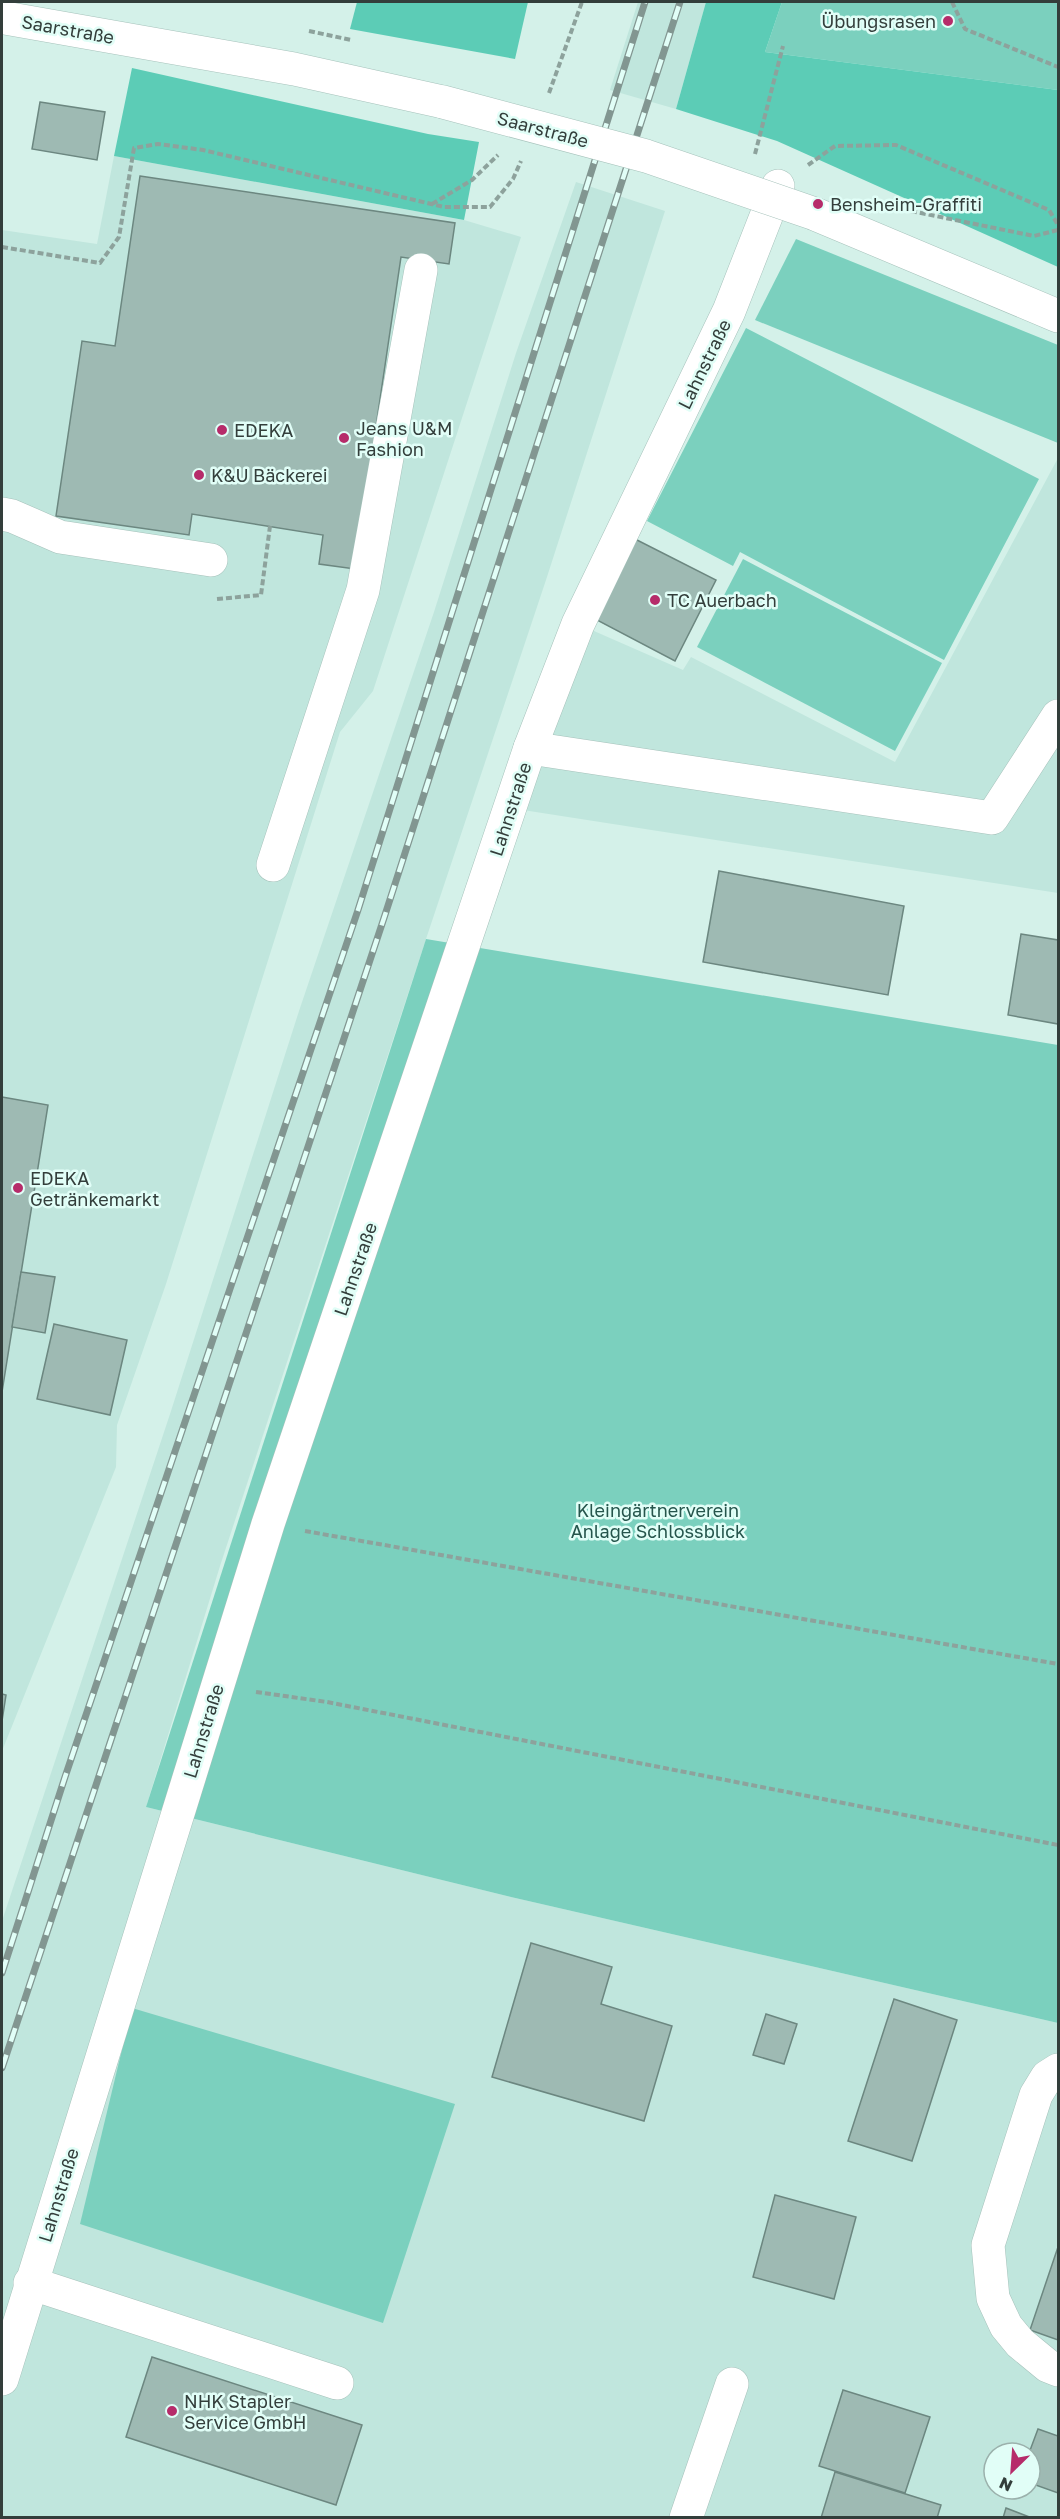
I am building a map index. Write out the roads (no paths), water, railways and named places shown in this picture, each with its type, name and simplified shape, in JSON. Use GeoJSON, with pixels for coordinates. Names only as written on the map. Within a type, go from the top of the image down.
{"type":"FeatureCollection","features":[{"type":"Feature","properties":{"kind":"street","name":"Saarstraße"},"geometry":{"type":"LineString","coordinates":[[5,19],[294,69],[443,102],[646,156],[815,214],[1059,316]]}},
{"type":"Feature","properties":{"kind":"street","name":"Lahnstraße"},"geometry":{"type":"LineString","coordinates":[[2,2379],[268,1524],[530,748],[578,624],[729,311],[778,186]]}},
{"type":"Feature","properties":{"kind":"street"},"geometry":{"type":"LineString","coordinates":[[273,865],[363,590],[422,270]]}},
{"type":"Feature","properties":{"kind":"street"},"geometry":{"type":"LineString","coordinates":[[2,514],[12,516],[60,537],[211,560]]}},
{"type":"Feature","properties":{"kind":"street"},"geometry":{"type":"LineString","coordinates":[[530,748],[992,818],[1059,716]]}},
{"type":"Feature","properties":{"kind":"street"},"geometry":{"type":"LineString","coordinates":[[1059,2070],[1047,2077],[1036,2095],[988,2245],[993,2298],[1006,2326],[1020,2343],[1048,2366],[1059,2370]]}},
{"type":"Feature","properties":{"kind":"street"},"geometry":{"type":"LineString","coordinates":[[30,2283],[338,2383]]}},
{"type":"Feature","properties":{"kind":"street"},"geometry":{"type":"LineString","coordinates":[[686,2517],[732,2384]]}},
{"type":"Feature","properties":{"kind":"railway"},"geometry":{"type":"LineString","coordinates":[[2,1973],[65,1777],[358,910],[645,2]]}},
{"type":"Feature","properties":{"kind":"railway"},"geometry":{"type":"LineString","coordinates":[[2,2068],[384,918],[680,2]]}},
{"type":"Feature","properties":{"kind":"place","name":"Übungsrasen"},"geometry":{"type":"Point","coordinates":[948,21]}},
{"type":"Feature","properties":{"kind":"place","name":"Bensheim-Graffiti"},"geometry":{"type":"Point","coordinates":[818,204]}},
{"type":"Feature","properties":{"kind":"place","name":"EDEKA"},"geometry":{"type":"Point","coordinates":[222,430]}},
{"type":"Feature","properties":{"kind":"place","name":"Jeans U&M Fashion"},"geometry":{"type":"Point","coordinates":[344,438]}},
{"type":"Feature","properties":{"kind":"place","name":"K&U Bäckerei"},"geometry":{"type":"Point","coordinates":[199,475]}},
{"type":"Feature","properties":{"kind":"place","name":"TC Auerbach"},"geometry":{"type":"Point","coordinates":[655,600]}},
{"type":"Feature","properties":{"kind":"place","name":"EDEKA Getränkemarkt"},"geometry":{"type":"Point","coordinates":[18,1188]}},
{"type":"Feature","properties":{"kind":"place","name":"NHK Stapler Service GmbH"},"geometry":{"type":"Point","coordinates":[172,2411]}},
{"type":"Feature","properties":{"kind":"park label","name":"Kleingärtnerverein Anlage Schlossblick"},"geometry":{"type":"Point","coordinates":[658,1520]}}]}
